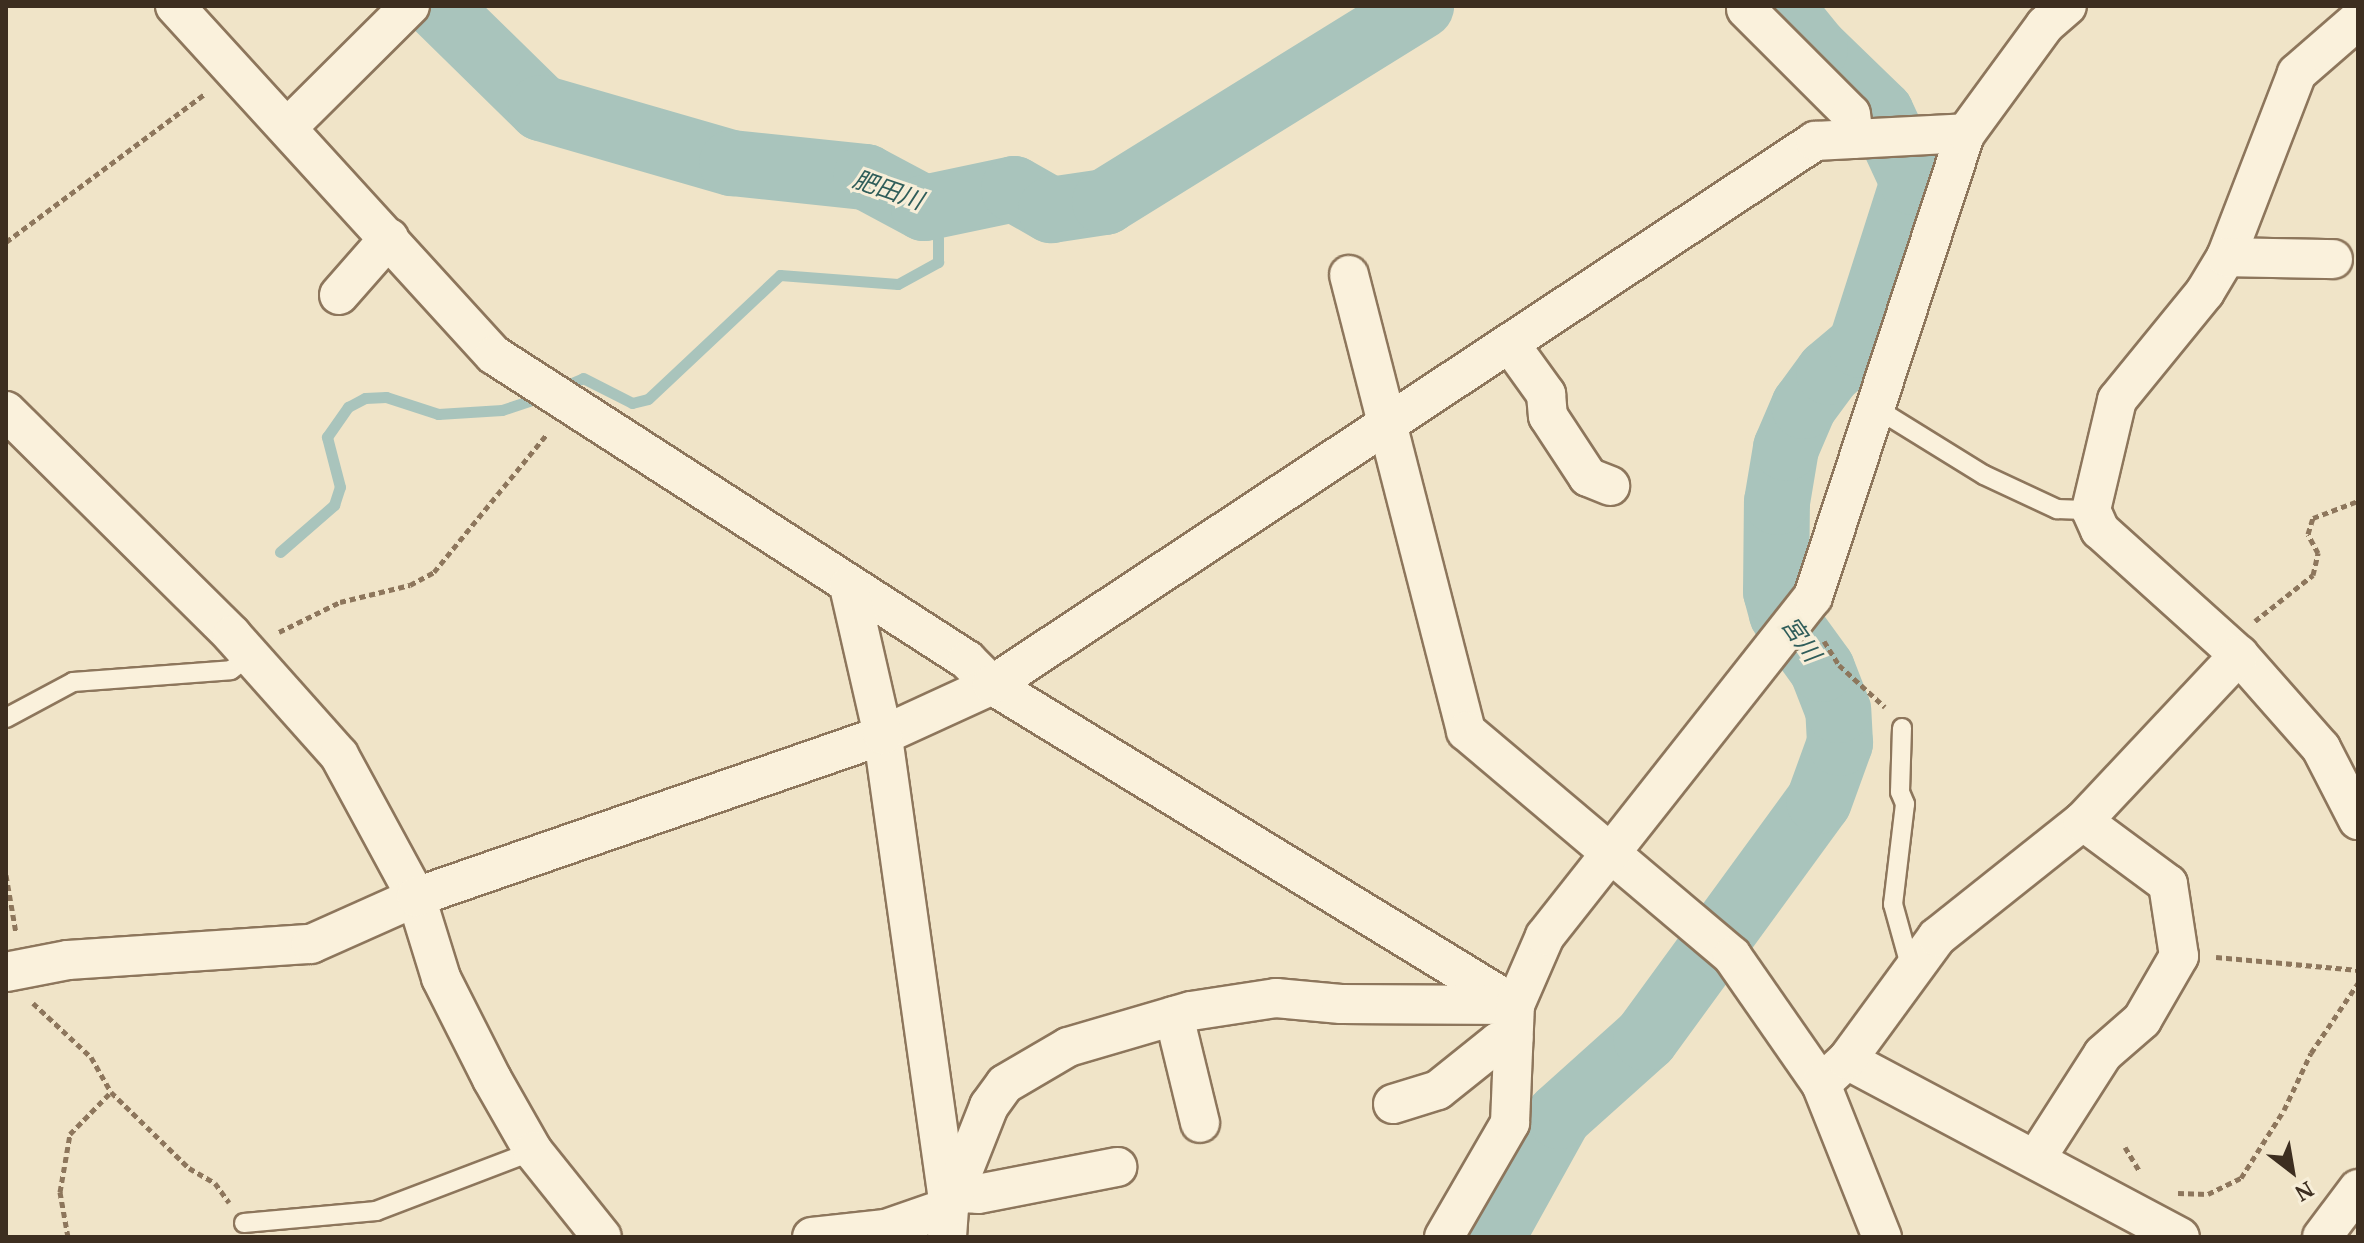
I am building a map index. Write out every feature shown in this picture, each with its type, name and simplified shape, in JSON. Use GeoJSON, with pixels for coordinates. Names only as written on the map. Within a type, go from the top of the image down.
{"type":"FeatureCollection","features":[{"type":"Feature","properties":{"kind":"street"},"geometry":{"type":"LineString","coordinates":[[175,6],[494,355],[967,660],[992,685],[1514,1022]]}},
{"type":"Feature","properties":{"kind":"street"},"geometry":{"type":"LineString","coordinates":[[288,127],[410,6]]}},
{"type":"Feature","properties":{"kind":"street"},"geometry":{"type":"LineString","coordinates":[[1444,1237],[1510,1123],[1514,1022],[1545,936],[1813,597],[1966,133],[2045,25],[2067,6]]}},
{"type":"Feature","properties":{"kind":"street"},"geometry":{"type":"LineString","coordinates":[[1746,9],[1851,114],[1860,138]]}},
{"type":"Feature","properties":{"kind":"street"},"geometry":{"type":"LineString","coordinates":[[2358,20],[2297,73],[2226,257],[2205,292],[2117,400],[2091,510],[2100,530],[2234,650],[2321,748],[2358,820]]}},
{"type":"Feature","properties":{"kind":"street"},"geometry":{"type":"LineString","coordinates":[[19,979],[311,944],[416,897],[883,735],[992,685],[1815,141],[1966,133]]}},
{"type":"Feature","properties":{"kind":"street"},"geometry":{"type":"LineString","coordinates":[[339,295],[389,238]]}},
{"type":"Feature","properties":{"kind":"street"},"geometry":{"type":"LineString","coordinates":[[2226,257],[2333,259]]}},
{"type":"Feature","properties":{"kind":"street"},"geometry":{"type":"LineString","coordinates":[[1349,275],[1385,427],[1466,731],[1611,854],[1618,865],[1732,956],[1834,1072],[1882,1237]]}},
{"type":"Feature","properties":{"kind":"street"},"geometry":{"type":"LineString","coordinates":[[1510,344],[1546,394],[1548,416],[1588,477],[1610,486]]}},
{"type":"Feature","properties":{"kind":"street"},"geometry":{"type":"LineString","coordinates":[[6,411],[250,655],[339,755],[416,897],[441,978],[533,1151],[602,1237]]}},
{"type":"Feature","properties":{"kind":"street"},"geometry":{"type":"LineString","coordinates":[[849,586],[883,735],[950,1212]]}},
{"type":"Feature","properties":{"kind":"street"},"geometry":{"type":"LineString","coordinates":[[1834,1072],[1937,937],[2001,881],[2083,821],[2234,650]]}},
{"type":"Feature","properties":{"kind":"street"},"geometry":{"type":"LineString","coordinates":[[2037,1157],[2103,1054],[2142,1020],[2179,956],[2168,884],[2083,821]]}},
{"type":"Feature","properties":{"kind":"street"},"geometry":{"type":"LineString","coordinates":[[950,1212],[989,1106],[1005,1084],[1033,1063],[1068,1047],[1174,1016],[1276,998],[1514,1022]]}},
{"type":"Feature","properties":{"kind":"street"},"geometry":{"type":"LineString","coordinates":[[1174,1016],[1200,1123]]}},
{"type":"Feature","properties":{"kind":"street"},"geometry":{"type":"LineString","coordinates":[[1393,1104],[1438,1090],[1498,1042],[1514,1022]]}},
{"type":"Feature","properties":{"kind":"street"},"geometry":{"type":"LineString","coordinates":[[1834,1072],[2037,1157],[2180,1237]]}},
{"type":"Feature","properties":{"kind":"street"},"geometry":{"type":"LineString","coordinates":[[812,1237],[886,1229],[950,1212],[978,1194],[1117,1167]]}},
{"type":"Feature","properties":{"kind":"street"},"geometry":{"type":"LineString","coordinates":[[2322,1237],[2358,1189]]}},
{"type":"Feature","properties":{"kind":"lane"},"geometry":{"type":"LineString","coordinates":[[1874,407],[1984,475],[2057,509],[2091,510]]}},
{"type":"Feature","properties":{"kind":"lane"},"geometry":{"type":"LineString","coordinates":[[6,718],[73,682],[231,670],[250,655]]}},
{"type":"Feature","properties":{"kind":"lane"},"geometry":{"type":"LineString","coordinates":[[1902,728],[1900,792],[1905,804],[1893,904],[1911,970]]}},
{"type":"Feature","properties":{"kind":"lane"},"geometry":{"type":"LineString","coordinates":[[244,1223],[376,1211],[533,1151]]}},
{"type":"Feature","properties":{"kind":"path"},"geometry":{"type":"LineString","coordinates":[[6,242],[236,71]]}},
{"type":"Feature","properties":{"kind":"path"},"geometry":{"type":"LineString","coordinates":[[250,655],[287,626],[340,602],[410,585],[434,572],[554,396]]}},
{"type":"Feature","properties":{"kind":"path"},"geometry":{"type":"LineString","coordinates":[[2234,650],[2313,575],[2318,553],[2308,534],[2313,518],[2358,501]]}},
{"type":"Feature","properties":{"kind":"path"},"geometry":{"type":"LineString","coordinates":[[1795,623],[1902,728]]}},
{"type":"Feature","properties":{"kind":"path"},"geometry":{"type":"LineString","coordinates":[[6,875],[19,979],[91,1057],[111,1092],[189,1168],[215,1183],[244,1223]]}},
{"type":"Feature","properties":{"kind":"path"},"geometry":{"type":"LineString","coordinates":[[2179,956],[2358,970]]}},
{"type":"Feature","properties":{"kind":"path"},"geometry":{"type":"LineString","coordinates":[[2174,1193],[2208,1194],[2241,1178],[2284,1110],[2311,1053],[2358,983]]}},
{"type":"Feature","properties":{"kind":"path"},"geometry":{"type":"LineString","coordinates":[[68,1237],[60,1192],[70,1134],[111,1092]]}},
{"type":"Feature","properties":{"kind":"path"},"geometry":{"type":"LineString","coordinates":[[2125,1147],[2130,1162],[2149,1181]]}},
{"type":"Feature","properties":{"kind":"waterway","name":"肥田川"},"geometry":{"type":"LineString","coordinates":[[437,6],[541,108],[732,163],[866,177],[924,208],[1014,189],[1051,210],[1105,202],[1421,6]]}},
{"type":"Feature","properties":{"kind":"waterway","name":"宮川"},"geometry":{"type":"LineString","coordinates":[[1492,1237],[1559,1116],[1646,1038],[1819,801],[1840,743],[1838,710],[1822,669],[1782,614],[1776,592],[1777,502],[1786,448],[1804,406],[1829,372],[1861,345],[1913,182],[1881,113],[1815,49],[1780,6]]}},
{"type":"Feature","properties":{"kind":"waterway"},"geometry":{"type":"LineString","coordinates":[[560,388],[583,378],[632,403],[648,399],[780,275],[898,284],[938,262],[938,239],[924,208]]}},
{"type":"Feature","properties":{"kind":"waterway"},"geometry":{"type":"LineString","coordinates":[[280,552],[334,505],[340,487],[327,437],[348,407],[365,398],[386,397],[438,414],[502,410],[544,396]]}}]}
